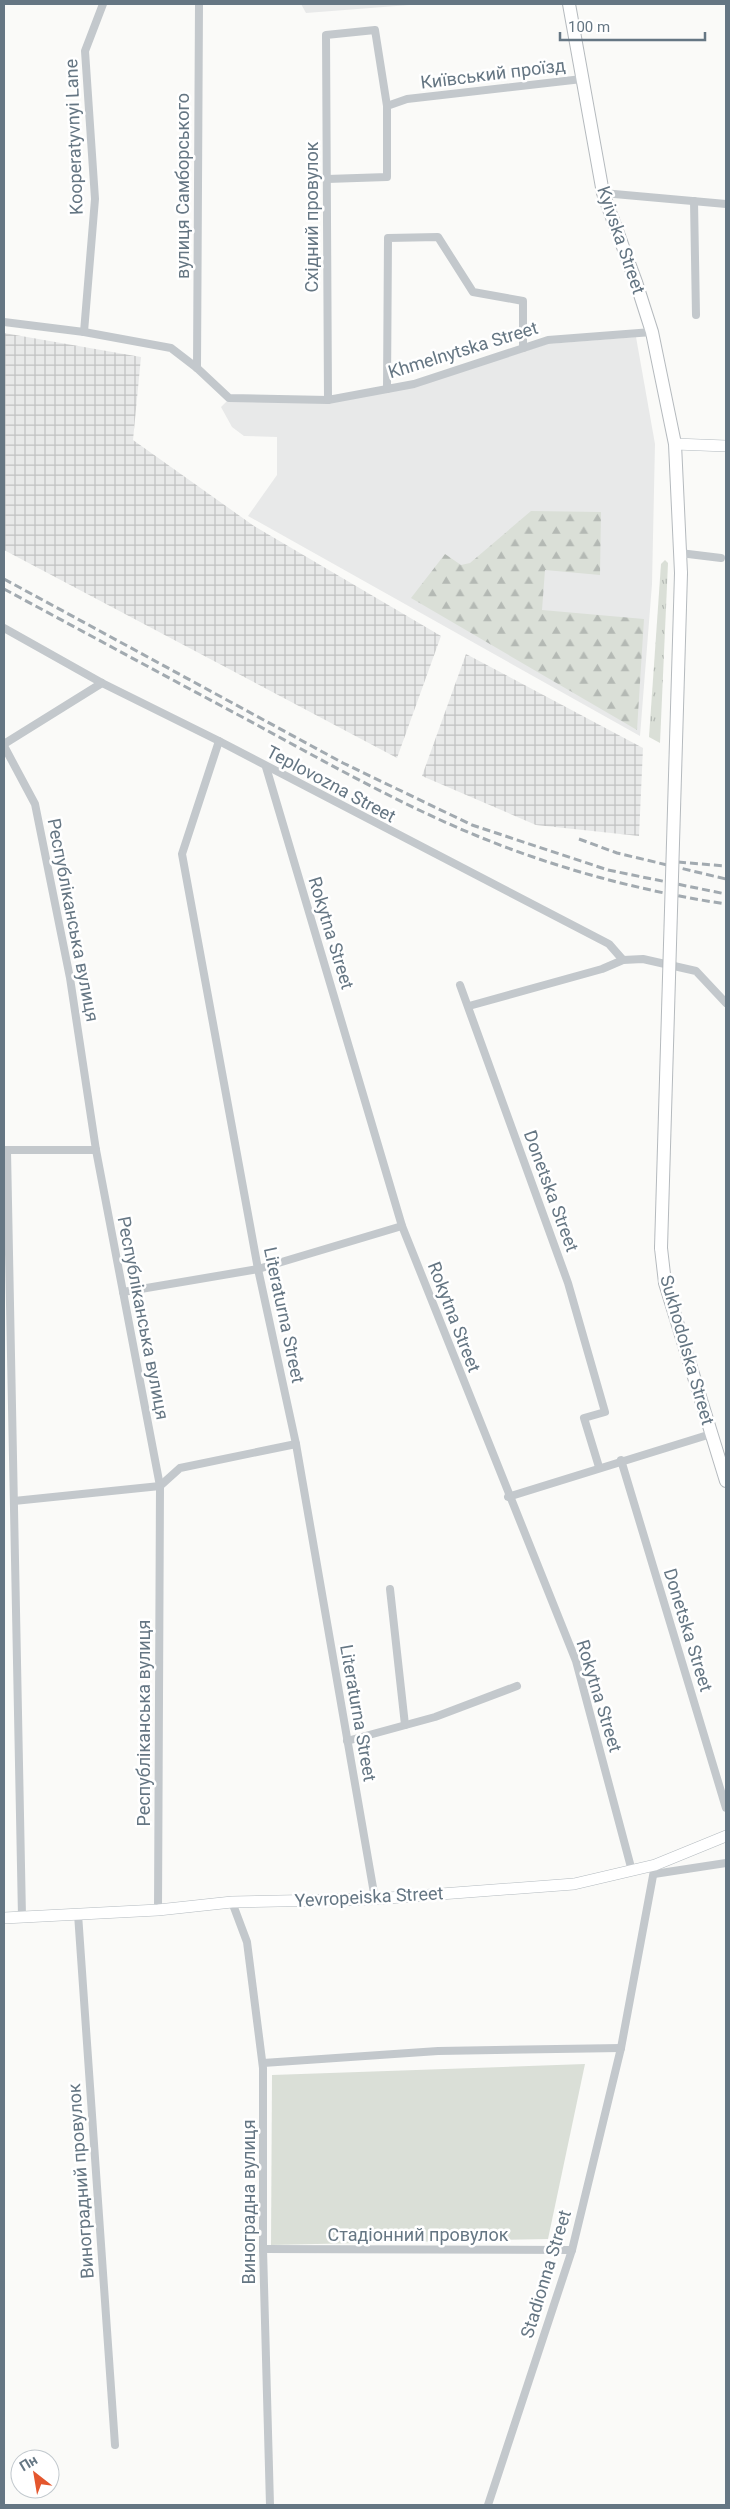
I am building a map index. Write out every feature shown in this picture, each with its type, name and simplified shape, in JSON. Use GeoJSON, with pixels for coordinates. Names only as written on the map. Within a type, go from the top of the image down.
{"type":"FeatureCollection","features":[{"type":"Feature","properties":{"kind":"main road","name":"Kyivska Street"},"geometry":{"type":"LineString","coordinates":[[569,4],[603,193],[636,282],[652,332],[675,444],[681,573]]}},
{"type":"Feature","properties":{"kind":"main road","name":"Sukhodolska Street"},"geometry":{"type":"LineString","coordinates":[[681,573],[661,1248],[665,1284],[726,1481]]}},
{"type":"Feature","properties":{"kind":"street","name":"Kooperatyvnyi Lane"},"geometry":{"type":"LineString","coordinates":[[84,332],[95,200],[85,51],[102,4]]}},
{"type":"Feature","properties":{"kind":"street","name":"вулиця Самборського"},"geometry":{"type":"LineString","coordinates":[[197,368],[199,4]]}},
{"type":"Feature","properties":{"kind":"street","name":"Східний провулок"},"geometry":{"type":"LineString","coordinates":[[328,400],[326,35],[375,30],[387,106]]}},
{"type":"Feature","properties":{"kind":"street","name":"Київський проїзд"},"geometry":{"type":"LineString","coordinates":[[387,106],[407,99],[582,79]]}},
{"type":"Feature","properties":{"kind":"street"},"geometry":{"type":"LineString","coordinates":[[327,179],[387,178],[387,106]]}},
{"type":"Feature","properties":{"kind":"street"},"geometry":{"type":"LineString","coordinates":[[603,193],[726,204]]}},
{"type":"Feature","properties":{"kind":"street"},"geometry":{"type":"LineString","coordinates":[[694,201],[696,315]]}},
{"type":"Feature","properties":{"kind":"street"},"geometry":{"type":"LineString","coordinates":[[387,389],[388,238],[438,237],[473,292],[523,301],[523,348]]}},
{"type":"Feature","properties":{"kind":"street","name":"Khmelnytska Street"},"geometry":{"type":"LineString","coordinates":[[4,322],[84,332],[171,348],[197,368],[229,398],[328,400],[414,384],[548,340],[652,332]]}},
{"type":"Feature","properties":{"kind":"street"},"geometry":{"type":"LineString","coordinates":[[675,444],[726,446]]}},
{"type":"Feature","properties":{"kind":"street"},"geometry":{"type":"LineString","coordinates":[[680,553],[721,558]]}},
{"type":"Feature","properties":{"kind":"street","name":"Teplovozna Street"},"geometry":{"type":"LineString","coordinates":[[4,628],[102,683],[220,741],[266,767],[609,944],[623,960]]}},
{"type":"Feature","properties":{"kind":"street"},"geometry":{"type":"LineString","coordinates":[[4,745],[102,683]]}},
{"type":"Feature","properties":{"kind":"street","name":"Literaturna Street"},"geometry":{"type":"LineString","coordinates":[[220,741],[182,854],[258,1269],[296,1444],[375,1899]]}},
{"type":"Feature","properties":{"kind":"street","name":"Республіканська вулиця"},"geometry":{"type":"LineString","coordinates":[[4,745],[36,804],[70,978],[96,1150],[160,1486],[158,1910]]}},
{"type":"Feature","properties":{"kind":"street","name":"Rokytna Street"},"geometry":{"type":"LineString","coordinates":[[266,767],[402,1226],[508,1497],[576,1661],[632,1871]]}},
{"type":"Feature","properties":{"kind":"street"},"geometry":{"type":"LineString","coordinates":[[469,1006],[602,969],[623,960],[643,958],[696,971],[726,1003]]}},
{"type":"Feature","properties":{"kind":"street"},"geometry":{"type":"LineString","coordinates":[[460,985],[568,1283],[605,1412],[584,1418],[600,1467]]}},
{"type":"Feature","properties":{"kind":"street"},"geometry":{"type":"LineString","coordinates":[[22,1917],[5,1150],[96,1150]]}},
{"type":"Feature","properties":{"kind":"street"},"geometry":{"type":"LineString","coordinates":[[123,1292],[258,1269],[402,1226]]}},
{"type":"Feature","properties":{"kind":"street"},"geometry":{"type":"LineString","coordinates":[[508,1497],[620,1460],[710,1434]]}},
{"type":"Feature","properties":{"kind":"street"},"geometry":{"type":"LineString","coordinates":[[14,1501],[160,1486],[180,1468],[296,1444]]}},
{"type":"Feature","properties":{"kind":"street","name":"Donetska Street"},"geometry":{"type":"LineString","coordinates":[[620,1460],[726,1808]]}},
{"type":"Feature","properties":{"kind":"street"},"geometry":{"type":"LineString","coordinates":[[390,1589],[406,1725]]}},
{"type":"Feature","properties":{"kind":"street"},"geometry":{"type":"LineString","coordinates":[[347,1741],[435,1717],[517,1686]]}},
{"type":"Feature","properties":{"kind":"street","name":"Yevropeiska Street"},"geometry":{"type":"LineString","coordinates":[[4,1918],[158,1910],[232,1902],[375,1899],[574,1884],[632,1871],[654,1869],[726,1836]]}},
{"type":"Feature","properties":{"kind":"street"},"geometry":{"type":"LineString","coordinates":[[654,1869],[726,1863]]}},
{"type":"Feature","properties":{"kind":"street","name":"Stadionna Street"},"geometry":{"type":"LineString","coordinates":[[488,2505],[572,2250],[621,2048],[654,1869]]}},
{"type":"Feature","properties":{"kind":"street","name":"Виноградна вулиця"},"geometry":{"type":"LineString","coordinates":[[232,1902],[247,1942],[263,2063],[263,2249],[270,2505]]}},
{"type":"Feature","properties":{"kind":"street","name":"Виноградний провулок"},"geometry":{"type":"LineString","coordinates":[[78,1914],[115,2445]]}},
{"type":"Feature","properties":{"kind":"street"},"geometry":{"type":"LineString","coordinates":[[263,2063],[438,2051],[621,2048]]}},
{"type":"Feature","properties":{"kind":"street","name":"Стадіонний провулок"},"geometry":{"type":"LineString","coordinates":[[263,2249],[572,2250]]}},
{"type":"Feature","properties":{"kind":"shaded area"},"geometry":{"type":"Polygon","coordinates":[[[301,4],[422,4],[306,13],[301,4]]]}},
{"type":"Feature","properties":{"kind":"shaded area"},"geometry":{"type":"Polygon","coordinates":[[[4,333],[141,357],[133,440],[254,526],[441,636],[397,758],[4,550],[4,333]]]}},
{"type":"Feature","properties":{"kind":"shaded area"},"geometry":{"type":"Polygon","coordinates":[[[636,337],[655,444],[652,584],[640,736],[248,516],[277,475],[277,437],[244,436],[232,427],[221,407],[228,400],[328,402],[414,387],[547,344],[636,337]]]}},
{"type":"Feature","properties":{"kind":"shaded area"},"geometry":{"type":"Polygon","coordinates":[[[466,654],[643,748],[639,836],[536,825],[422,776],[466,654]]]}},
{"type":"Feature","properties":{"kind":"green space"},"geometry":{"type":"Polygon","coordinates":[[[531,511],[601,512],[600,575],[545,570],[542,610],[644,619],[637,730],[411,598],[445,554],[461,565],[470,563],[531,511]]]}},
{"type":"Feature","properties":{"kind":"green space"},"geometry":{"type":"Polygon","coordinates":[[[665,560],[668,563],[660,743],[649,737],[661,564],[665,560]]]}},
{"type":"Feature","properties":{"kind":"green space"},"geometry":{"type":"Polygon","coordinates":[[[585,2064],[548,2239],[271,2245],[272,2075],[585,2064]]]}},
{"type":"Feature","properties":{"kind":"railway"},"geometry":{"type":"LineString","coordinates":[[4,579],[343,763],[472,825],[608,870],[726,894]]}},
{"type":"Feature","properties":{"kind":"railway"},"geometry":{"type":"LineString","coordinates":[[4,589],[356,779],[442,821],[532,857],[564,867],[628,885],[726,904]]}},
{"type":"Feature","properties":{"kind":"railway"},"geometry":{"type":"LineString","coordinates":[[579,839],[617,853],[726,879]]}},
{"type":"Feature","properties":{"kind":"railway"},"geometry":{"type":"LineString","coordinates":[[678,862],[726,866]]}}]}
